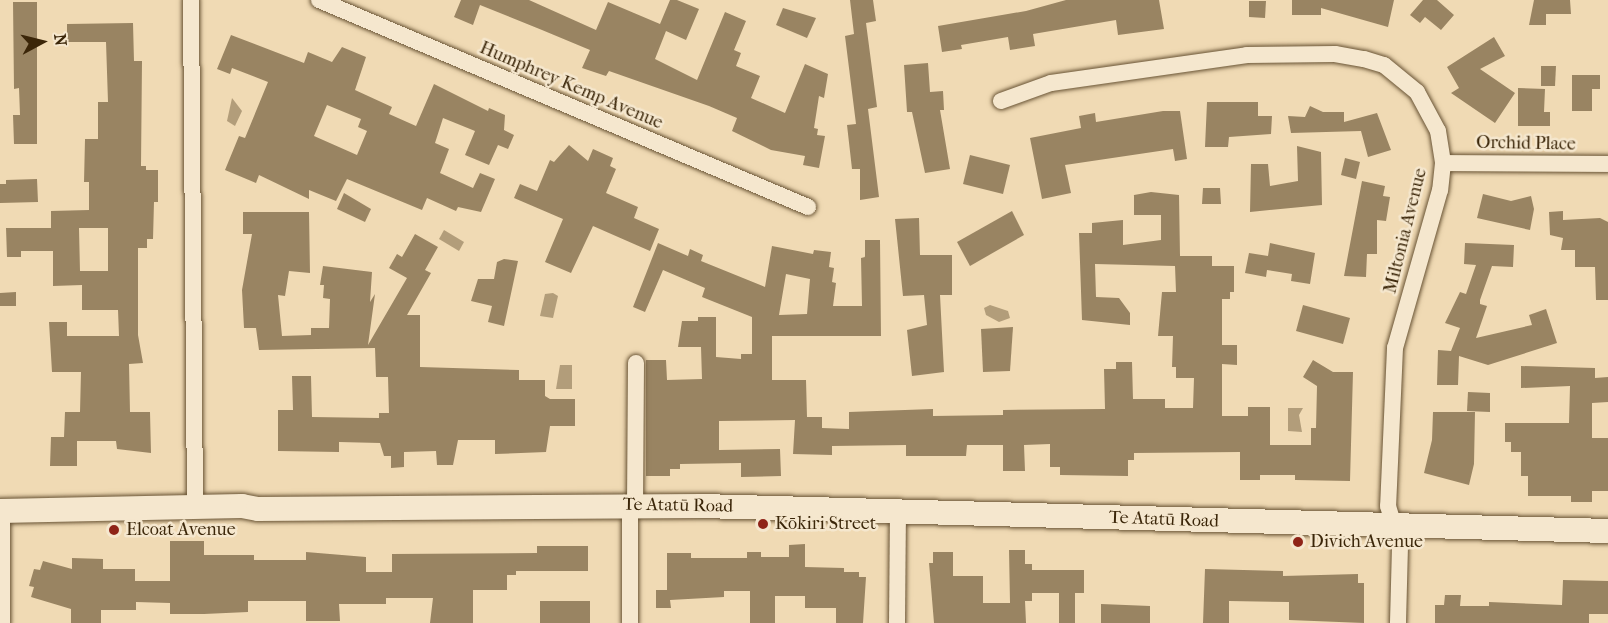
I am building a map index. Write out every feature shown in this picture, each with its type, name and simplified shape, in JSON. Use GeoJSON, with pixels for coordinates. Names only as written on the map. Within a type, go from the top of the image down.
{"type":"FeatureCollection","features":[{"type":"Feature","properties":{"kind":"main road","name":"Te Atatū Road"},"geometry":{"type":"LineString","coordinates":[[1,511],[195,506],[632,506],[1608,531]]}},
{"type":"Feature","properties":{"kind":"street"},"geometry":{"type":"LineString","coordinates":[[191,0],[195,506]]}},
{"type":"Feature","properties":{"kind":"street","name":"Humphrey Kemp Avenue"},"geometry":{"type":"LineString","coordinates":[[319,0],[808,207]]}},
{"type":"Feature","properties":{"kind":"street","name":"Miltonia Avenue"},"geometry":{"type":"LineString","coordinates":[[1001,101],[1051,83],[1247,55],[1345,56],[1384,65],[1417,92],[1438,131],[1443,163],[1440,190],[1395,348],[1388,506],[1394,527]]}},
{"type":"Feature","properties":{"kind":"street","name":"Orchid Place"},"geometry":{"type":"LineString","coordinates":[[1443,163],[1608,164]]}},
{"type":"Feature","properties":{"kind":"street"},"geometry":{"type":"LineString","coordinates":[[630,623],[636,363]]}},
{"type":"Feature","properties":{"kind":"street"},"geometry":{"type":"LineString","coordinates":[[1,511],[2,623]]}},
{"type":"Feature","properties":{"kind":"street"},"geometry":{"type":"LineString","coordinates":[[897,623],[898,512]]}},
{"type":"Feature","properties":{"kind":"street"},"geometry":{"type":"LineString","coordinates":[[1394,527],[1400,546],[1398,623]]}},
{"type":"Feature","properties":{"kind":"shaded area"},"geometry":{"type":"Polygon","coordinates":[[[232,98],[242,111],[235,126],[227,121],[232,98]]]}},
{"type":"Feature","properties":{"kind":"shaded area"},"geometry":{"type":"Polygon","coordinates":[[[444,230],[464,242],[459,251],[439,239],[444,230]]]}},
{"type":"Feature","properties":{"kind":"shaded area"},"geometry":{"type":"Polygon","coordinates":[[[553,293],[558,296],[553,318],[540,316],[545,294],[553,293]]]}},
{"type":"Feature","properties":{"kind":"shaded area"},"geometry":{"type":"Polygon","coordinates":[[[990,305],[1008,311],[1010,318],[999,322],[986,315],[984,308],[990,305]]]}},
{"type":"Feature","properties":{"kind":"shaded area"},"geometry":{"type":"Polygon","coordinates":[[[560,365],[572,365],[572,389],[556,389],[560,365]]]}},
{"type":"Feature","properties":{"kind":"shaded area"},"geometry":{"type":"Polygon","coordinates":[[[1288,408],[1303,408],[1299,415],[1302,432],[1288,431],[1288,408]]]}},
{"type":"Feature","properties":{"kind":"building"},"geometry":{"type":"Polygon","coordinates":[[[461,0],[529,0],[596,30],[608,2],[660,24],[670,0],[677,0],[699,9],[686,40],[666,31],[655,59],[697,80],[725,12],[746,21],[734,50],[741,53],[736,66],[760,76],[751,98],[785,113],[805,64],[828,74],[824,98],[819,96],[814,128],[818,129],[817,135],[825,136],[819,168],[803,165],[805,156],[771,150],[732,131],[737,118],[709,106],[609,71],[606,76],[582,68],[590,50],[542,30],[480,5],[473,25],[454,17],[461,0]]]}},
{"type":"Feature","properties":{"kind":"building"},"geometry":{"type":"Polygon","coordinates":[[[850,0],[873,0],[876,21],[866,23],[877,107],[868,109],[879,197],[860,200],[860,169],[852,169],[847,125],[856,124],[845,36],[854,34],[850,0]]]}},
{"type":"Feature","properties":{"kind":"building"},"geometry":{"type":"Polygon","coordinates":[[[1066,0],[1159,0],[1164,29],[1118,35],[1116,20],[1033,34],[1035,46],[1010,50],[1008,37],[961,45],[962,49],[942,52],[938,26],[1026,11],[1066,0]]]}},
{"type":"Feature","properties":{"kind":"building"},"geometry":{"type":"Polygon","coordinates":[[[1292,0],[1394,0],[1388,27],[1321,8],[1321,15],[1292,15],[1292,0]]]}},
{"type":"Feature","properties":{"kind":"building"},"geometry":{"type":"Polygon","coordinates":[[[1423,0],[1437,0],[1454,15],[1441,30],[1425,17],[1420,23],[1410,15],[1423,0]]]}},
{"type":"Feature","properties":{"kind":"building"},"geometry":{"type":"Polygon","coordinates":[[[1534,0],[1570,0],[1571,14],[1546,14],[1546,25],[1529,25],[1534,0]]]}},
{"type":"Feature","properties":{"kind":"building"},"geometry":{"type":"Polygon","coordinates":[[[1249,1],[1266,1],[1265,18],[1249,17],[1249,1]]]}},
{"type":"Feature","properties":{"kind":"building"},"geometry":{"type":"Polygon","coordinates":[[[13,2],[37,2],[37,144],[14,144],[13,115],[20,115],[19,88],[14,89],[13,2]]]}},
{"type":"Feature","properties":{"kind":"building"},"geometry":{"type":"Polygon","coordinates":[[[783,8],[816,18],[807,38],[776,25],[783,8]]]}},
{"type":"Feature","properties":{"kind":"building"},"geometry":{"type":"Polygon","coordinates":[[[133,23],[134,61],[142,61],[141,166],[146,166],[146,170],[158,170],[158,202],[154,202],[153,239],[147,239],[147,248],[138,248],[138,335],[143,363],[129,364],[130,412],[150,412],[151,453],[117,449],[116,441],[77,441],[77,466],[50,466],[51,437],[64,437],[65,412],[80,412],[81,372],[52,372],[49,322],[67,322],[67,336],[119,336],[118,310],[82,310],[82,285],[53,286],[53,251],[21,251],[21,257],[7,257],[6,228],[51,228],[51,211],[89,210],[89,182],[84,182],[85,139],[98,139],[98,102],[108,102],[106,42],[67,42],[67,24],[133,23]],[[79,228],[80,271],[108,271],[108,228],[79,228]]]}},
{"type":"Feature","properties":{"kind":"building"},"geometry":{"type":"Polygon","coordinates":[[[231,35],[304,63],[308,52],[332,62],[342,47],[366,57],[355,90],[392,107],[389,114],[416,126],[434,84],[488,111],[489,108],[505,115],[504,130],[514,135],[508,149],[498,145],[489,165],[465,155],[475,131],[443,118],[435,143],[449,149],[440,173],[473,188],[480,173],[495,179],[481,212],[458,207],[456,211],[427,198],[422,210],[347,179],[336,201],[309,190],[309,199],[259,175],[256,183],[225,170],[239,136],[245,138],[268,82],[232,68],[230,74],[217,69],[231,35]],[[327,105],[314,136],[357,155],[367,131],[358,127],[361,119],[327,105]]]}},
{"type":"Feature","properties":{"kind":"building"},"geometry":{"type":"Polygon","coordinates":[[[1494,37],[1505,56],[1480,69],[1515,93],[1495,123],[1451,93],[1459,88],[1447,67],[1494,37]]]}},
{"type":"Feature","properties":{"kind":"building"},"geometry":{"type":"Polygon","coordinates":[[[928,63],[930,92],[943,91],[944,110],[940,110],[950,169],[925,173],[912,112],[907,112],[904,65],[928,63]]]}},
{"type":"Feature","properties":{"kind":"building"},"geometry":{"type":"Polygon","coordinates":[[[1541,66],[1556,66],[1555,86],[1541,86],[1541,66]]]}},
{"type":"Feature","properties":{"kind":"building"},"geometry":{"type":"Polygon","coordinates":[[[1572,75],[1600,75],[1600,89],[1592,89],[1592,111],[1572,111],[1572,75]]]}},
{"type":"Feature","properties":{"kind":"building"},"geometry":{"type":"Polygon","coordinates":[[[1518,88],[1545,89],[1544,112],[1550,112],[1550,126],[1518,126],[1518,88]]]}},
{"type":"Feature","properties":{"kind":"building"},"geometry":{"type":"Polygon","coordinates":[[[1207,102],[1258,102],[1258,116],[1272,116],[1271,134],[1229,137],[1228,147],[1205,147],[1207,102]]]}},
{"type":"Feature","properties":{"kind":"building"},"geometry":{"type":"Polygon","coordinates":[[[1310,106],[1323,112],[1344,112],[1344,122],[1377,113],[1391,150],[1368,157],[1361,131],[1291,133],[1288,116],[1305,117],[1310,106]]]}},
{"type":"Feature","properties":{"kind":"building"},"geometry":{"type":"Polygon","coordinates":[[[1163,111],[1180,111],[1187,159],[1175,161],[1173,149],[1065,165],[1071,193],[1042,199],[1030,138],[1081,128],[1079,116],[1095,113],[1096,122],[1163,111]]]}},
{"type":"Feature","properties":{"kind":"building"},"geometry":{"type":"Polygon","coordinates":[[[569,145],[588,161],[593,149],[613,158],[610,166],[616,169],[606,193],[638,207],[634,218],[659,229],[650,251],[593,226],[571,273],[545,262],[563,219],[514,198],[520,184],[537,191],[550,160],[554,162],[569,145]]]}},
{"type":"Feature","properties":{"kind":"building"},"geometry":{"type":"Polygon","coordinates":[[[1297,146],[1321,152],[1322,205],[1250,212],[1251,164],[1268,164],[1270,186],[1298,181],[1297,146]]]}},
{"type":"Feature","properties":{"kind":"building"},"geometry":{"type":"Polygon","coordinates":[[[970,155],[1010,165],[1003,194],[963,184],[970,155]]]}},
{"type":"Feature","properties":{"kind":"building"},"geometry":{"type":"Polygon","coordinates":[[[1345,158],[1360,162],[1356,179],[1341,175],[1345,158]]]}},
{"type":"Feature","properties":{"kind":"building"},"geometry":{"type":"Polygon","coordinates":[[[37,179],[38,202],[0,203],[0,184],[6,184],[6,180],[37,179]]]}},
{"type":"Feature","properties":{"kind":"building"},"geometry":{"type":"Polygon","coordinates":[[[1362,181],[1385,186],[1383,196],[1390,197],[1386,221],[1377,220],[1377,254],[1367,254],[1366,277],[1344,276],[1362,181]]]}},
{"type":"Feature","properties":{"kind":"building"},"geometry":{"type":"Polygon","coordinates":[[[1203,188],[1220,188],[1221,204],[1202,204],[1203,188]]]}},
{"type":"Feature","properties":{"kind":"building"},"geometry":{"type":"Polygon","coordinates":[[[1151,192],[1179,195],[1180,256],[1212,256],[1212,266],[1234,266],[1234,292],[1230,292],[1230,299],[1222,299],[1222,345],[1237,345],[1237,365],[1222,364],[1222,416],[1248,416],[1248,407],[1270,407],[1270,445],[1311,445],[1311,428],[1316,428],[1317,386],[1303,377],[1313,360],[1333,372],[1353,372],[1350,481],[1295,480],[1295,475],[1260,475],[1260,480],[1240,480],[1240,452],[1134,453],[1134,460],[1128,460],[1128,476],[1060,475],[1060,467],[1050,467],[1050,444],[1024,445],[1025,471],[1003,471],[1003,445],[967,445],[966,456],[906,456],[906,445],[832,446],[832,455],[793,454],[795,420],[719,421],[719,450],[780,449],[781,476],[741,477],[741,463],[680,464],[680,469],[670,469],[670,476],[646,476],[646,360],[666,360],[667,380],[702,379],[701,347],[678,347],[682,321],[698,321],[698,317],[716,317],[716,357],[741,359],[741,354],[752,354],[752,317],[702,297],[705,288],[663,270],[645,312],[633,307],[658,243],[688,256],[690,249],[703,255],[701,261],[765,287],[772,246],[813,254],[814,250],[831,252],[829,267],[834,268],[832,282],[836,283],[833,306],[862,306],[861,258],[865,257],[865,240],[880,240],[881,336],[772,336],[772,380],[806,380],[807,417],[822,417],[822,428],[849,429],[849,412],[933,409],[933,416],[1003,415],[1003,410],[1105,409],[1104,369],[1116,369],[1116,362],[1132,362],[1133,399],[1165,399],[1165,408],[1193,408],[1194,378],[1176,378],[1176,367],[1172,367],[1173,336],[1158,336],[1162,292],[1176,292],[1175,266],[1095,264],[1096,297],[1119,298],[1130,313],[1130,325],[1082,320],[1079,233],[1092,233],[1092,223],[1123,220],[1123,245],[1161,240],[1161,215],[1134,215],[1134,195],[1151,192]],[[786,274],[779,315],[807,314],[810,279],[786,274]]]}},
{"type":"Feature","properties":{"kind":"building"},"geometry":{"type":"Polygon","coordinates":[[[344,193],[371,209],[365,222],[337,209],[344,193]]]}},
{"type":"Feature","properties":{"kind":"building"},"geometry":{"type":"Polygon","coordinates":[[[1483,194],[1511,201],[1531,196],[1534,209],[1530,230],[1477,218],[1483,194]]]}},
{"type":"Feature","properties":{"kind":"building"},"geometry":{"type":"Polygon","coordinates":[[[1012,211],[1024,235],[970,266],[957,242],[1012,211]]]}},
{"type":"Feature","properties":{"kind":"building"},"geometry":{"type":"Polygon","coordinates":[[[1563,211],[1563,220],[1600,218],[1608,222],[1608,300],[1596,300],[1595,267],[1575,267],[1575,250],[1561,250],[1563,238],[1550,235],[1549,212],[1563,211]]]}},
{"type":"Feature","properties":{"kind":"building"},"geometry":{"type":"Polygon","coordinates":[[[243,212],[309,212],[310,273],[289,271],[285,296],[278,295],[282,336],[311,335],[311,328],[329,328],[330,299],[323,298],[324,285],[320,285],[323,266],[372,272],[370,302],[375,294],[368,345],[407,278],[389,268],[397,254],[402,257],[415,234],[438,247],[425,270],[431,273],[407,315],[420,315],[420,367],[519,370],[519,380],[545,380],[545,396],[550,399],[575,399],[575,426],[550,426],[546,452],[495,454],[495,440],[458,440],[453,465],[437,465],[436,451],[404,452],[404,467],[391,468],[391,456],[384,456],[380,443],[339,442],[339,452],[278,451],[278,410],[293,410],[292,376],[311,376],[312,417],[379,418],[379,413],[389,413],[388,377],[376,377],[375,348],[259,350],[256,328],[244,328],[242,290],[252,234],[243,234],[243,212]]]}},
{"type":"Feature","properties":{"kind":"building"},"geometry":{"type":"Polygon","coordinates":[[[919,218],[920,255],[952,255],[952,295],[940,295],[944,372],[912,376],[907,330],[927,325],[924,295],[903,296],[895,219],[919,218]]]}},
{"type":"Feature","properties":{"kind":"building"},"geometry":{"type":"Polygon","coordinates":[[[1270,243],[1315,253],[1310,284],[1291,281],[1292,274],[1267,270],[1266,277],[1245,273],[1249,253],[1268,256],[1270,243]]]}},
{"type":"Feature","properties":{"kind":"building"},"geometry":{"type":"Polygon","coordinates":[[[1465,243],[1514,245],[1513,267],[1492,266],[1480,300],[1480,304],[1487,306],[1476,338],[1532,325],[1529,315],[1546,309],[1557,343],[1488,365],[1459,356],[1458,385],[1437,385],[1438,350],[1451,351],[1460,328],[1445,323],[1460,292],[1466,294],[1476,265],[1464,264],[1465,243]]]}},
{"type":"Feature","properties":{"kind":"building"},"geometry":{"type":"Polygon","coordinates":[[[504,259],[518,261],[504,326],[488,322],[492,306],[471,301],[478,279],[494,279],[497,262],[504,259]]]}},
{"type":"Feature","properties":{"kind":"building"},"geometry":{"type":"Polygon","coordinates":[[[16,292],[16,306],[0,306],[0,293],[16,292]]]}},
{"type":"Feature","properties":{"kind":"building"},"geometry":{"type":"Polygon","coordinates":[[[1303,305],[1350,318],[1343,344],[1296,331],[1303,305]]]}},
{"type":"Feature","properties":{"kind":"building"},"geometry":{"type":"Polygon","coordinates":[[[1013,327],[1010,371],[983,372],[981,329],[1013,327]]]}},
{"type":"Feature","properties":{"kind":"building"},"geometry":{"type":"Polygon","coordinates":[[[1521,366],[1595,368],[1595,378],[1608,377],[1608,402],[1592,403],[1592,438],[1608,438],[1608,491],[1592,491],[1592,502],[1571,502],[1571,496],[1528,496],[1528,476],[1521,476],[1521,452],[1511,452],[1511,442],[1505,442],[1505,423],[1569,423],[1570,386],[1521,388],[1521,366]]]}},
{"type":"Feature","properties":{"kind":"building"},"geometry":{"type":"Polygon","coordinates":[[[1468,392],[1490,393],[1490,412],[1467,411],[1468,392]]]}},
{"type":"Feature","properties":{"kind":"building"},"geometry":{"type":"Polygon","coordinates":[[[1433,412],[1475,412],[1474,464],[1469,485],[1424,473],[1432,440],[1433,412]]]}},
{"type":"Feature","properties":{"kind":"building"},"geometry":{"type":"Polygon","coordinates":[[[170,541],[204,541],[204,555],[254,555],[254,560],[306,560],[306,552],[366,557],[366,572],[392,572],[392,554],[537,553],[537,546],[588,546],[588,571],[516,571],[516,575],[507,575],[507,590],[473,590],[473,623],[430,623],[433,598],[386,598],[386,604],[339,604],[340,621],[306,621],[306,601],[248,601],[248,612],[204,614],[170,614],[170,603],[136,602],[136,610],[101,610],[101,623],[71,623],[71,609],[31,597],[34,587],[29,586],[34,569],[40,570],[43,561],[72,569],[72,558],[103,559],[103,569],[135,569],[135,581],[170,581],[170,541]]]}},
{"type":"Feature","properties":{"kind":"building"},"geometry":{"type":"Polygon","coordinates":[[[805,544],[805,567],[844,568],[844,572],[859,572],[859,577],[866,577],[863,623],[836,623],[836,608],[805,608],[805,596],[775,596],[775,623],[750,623],[750,591],[724,591],[724,597],[670,600],[671,608],[656,608],[656,590],[667,590],[667,553],[691,553],[691,558],[747,558],[747,552],[761,552],[761,557],[789,557],[789,545],[805,544]]]}},
{"type":"Feature","properties":{"kind":"building"},"geometry":{"type":"Polygon","coordinates":[[[1009,550],[1025,550],[1025,564],[1032,564],[1032,570],[1084,570],[1084,593],[1075,593],[1075,623],[1059,623],[1059,593],[1032,593],[1032,601],[1025,601],[1026,623],[934,623],[929,563],[933,563],[933,552],[953,552],[953,576],[983,576],[983,603],[1010,603],[1009,550]]]}},
{"type":"Feature","properties":{"kind":"building"},"geometry":{"type":"Polygon","coordinates":[[[1205,569],[1283,571],[1283,576],[1358,574],[1358,583],[1364,583],[1364,623],[1289,620],[1289,602],[1229,601],[1229,623],[1203,623],[1205,569]]]}},
{"type":"Feature","properties":{"kind":"building"},"geometry":{"type":"Polygon","coordinates":[[[1563,580],[1608,581],[1608,614],[1589,614],[1589,623],[1435,623],[1435,605],[1444,605],[1445,595],[1461,595],[1460,606],[1489,606],[1489,602],[1562,605],[1563,580]]]}},
{"type":"Feature","properties":{"kind":"building"},"geometry":{"type":"Polygon","coordinates":[[[540,601],[590,601],[590,623],[540,623],[540,601]]]}},
{"type":"Feature","properties":{"kind":"building"},"geometry":{"type":"Polygon","coordinates":[[[1101,604],[1150,606],[1150,623],[1101,623],[1101,604]]]}},
{"type":"Feature","properties":{"kind":"place","name":"Kōkiri Street"},"geometry":{"type":"Point","coordinates":[763,524]}},
{"type":"Feature","properties":{"kind":"place","name":"Elcoat Avenue"},"geometry":{"type":"Point","coordinates":[114,530]}},
{"type":"Feature","properties":{"kind":"place","name":"Divich Avenue"},"geometry":{"type":"Point","coordinates":[1298,542]}}]}
